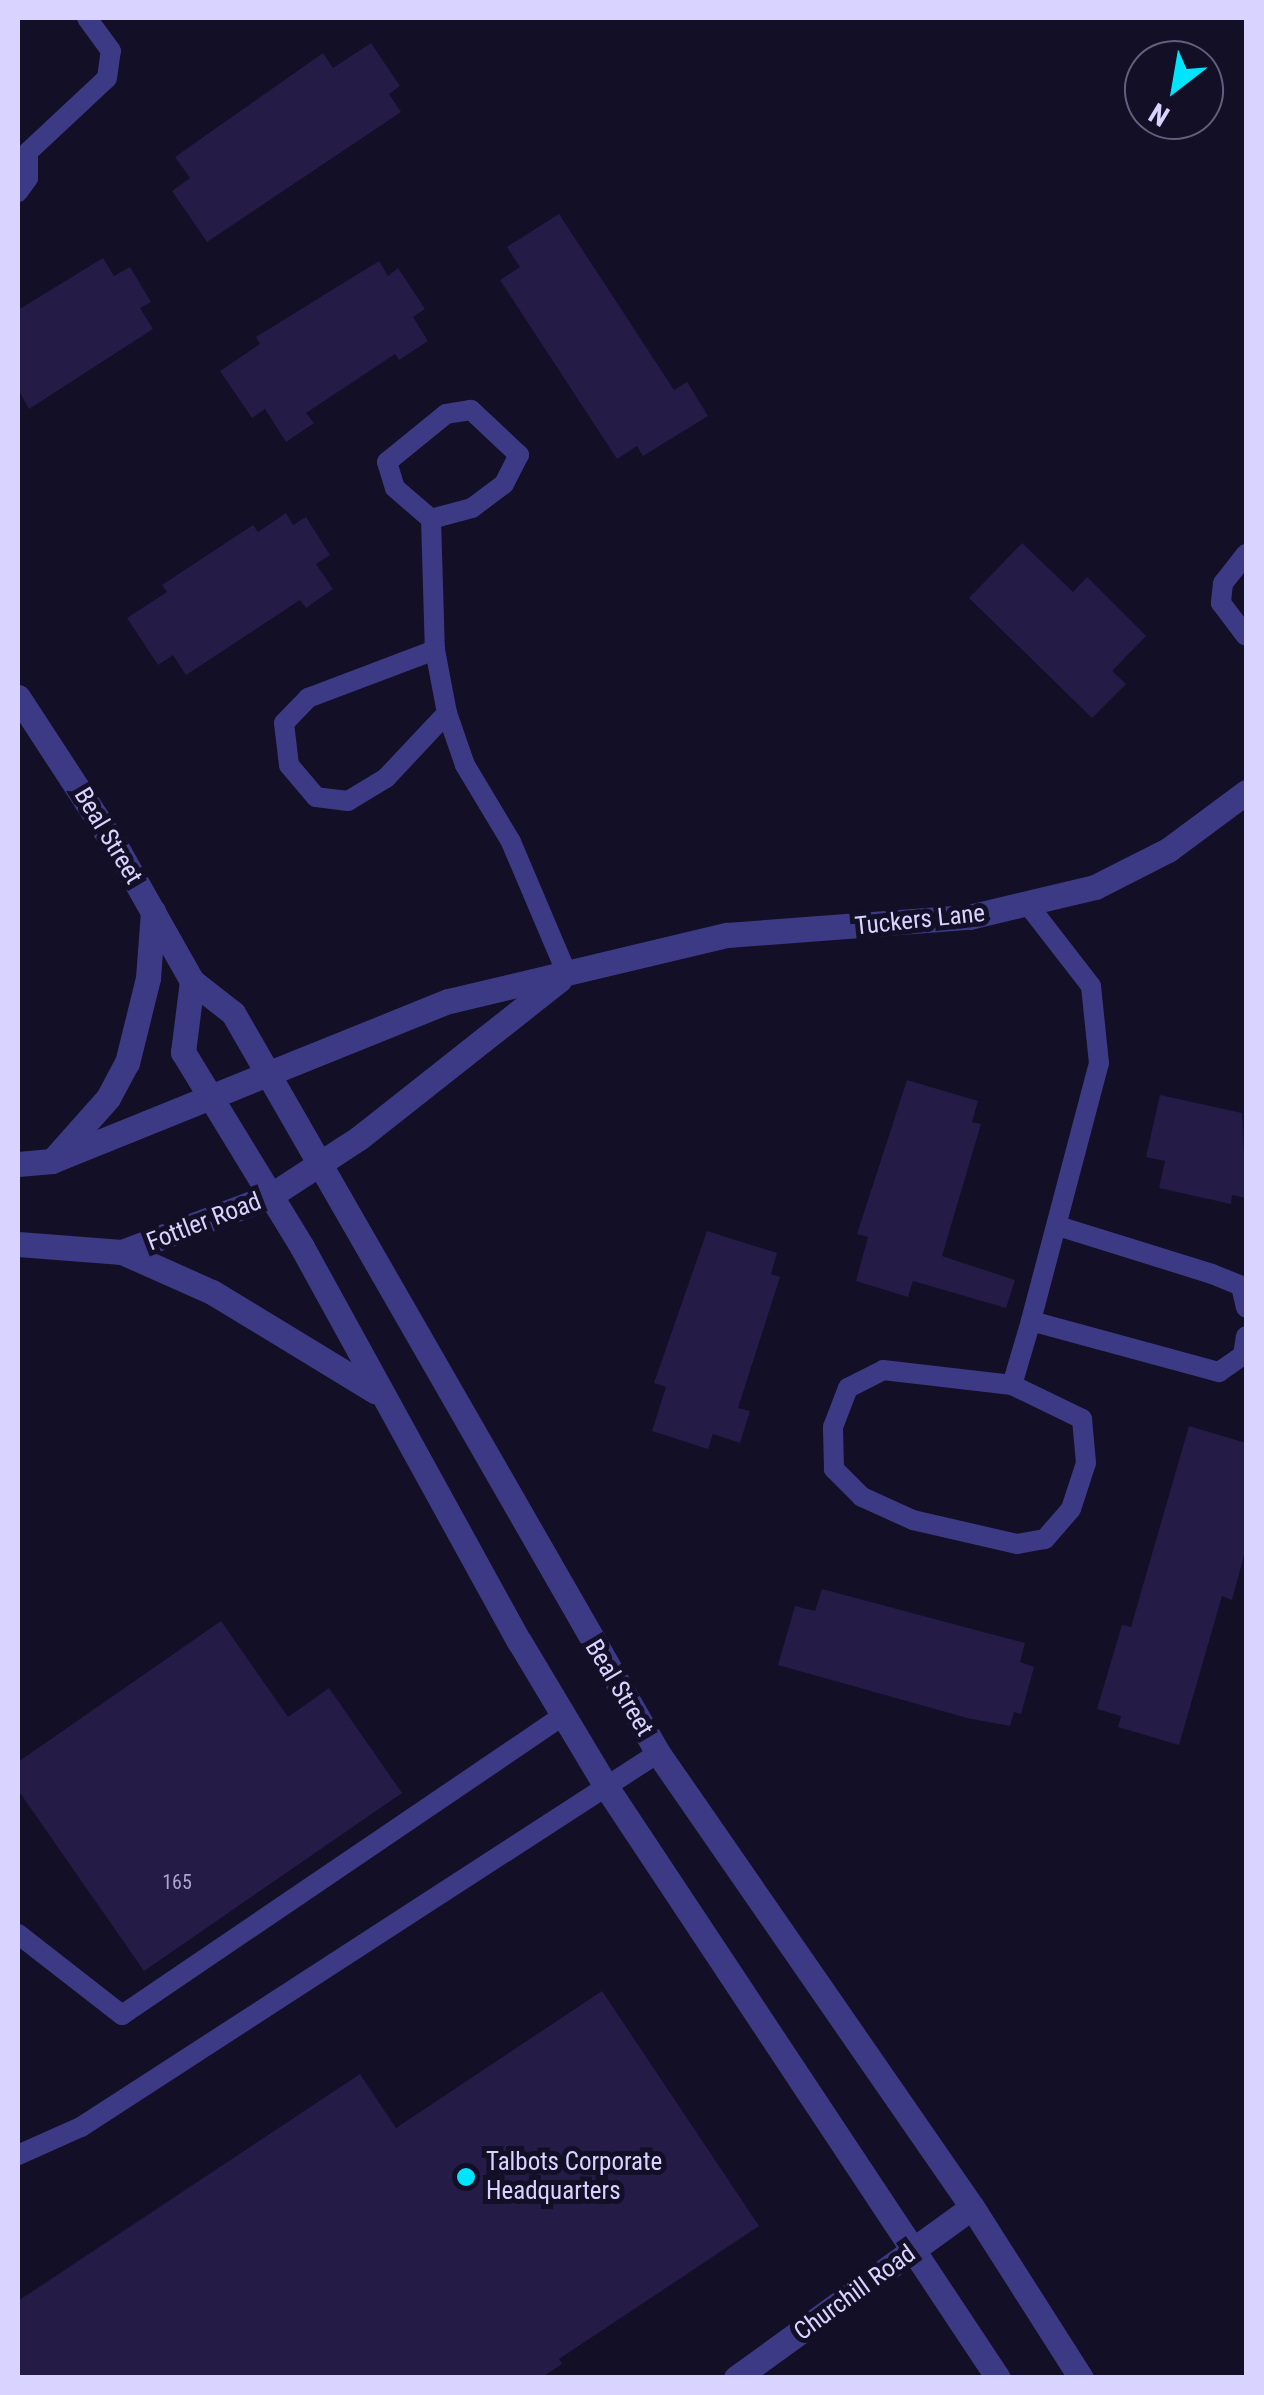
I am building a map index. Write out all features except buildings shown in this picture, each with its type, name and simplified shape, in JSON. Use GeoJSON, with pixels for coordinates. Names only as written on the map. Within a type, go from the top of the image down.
{"type":"FeatureCollection","features":[{"type":"Feature","properties":{"kind":"street","name":"Beal Street"},"geometry":{"type":"LineString","coordinates":[[18,697],[192,980],[234,1013],[658,1752],[972,2207],[1081,2378]]}},
{"type":"Feature","properties":{"kind":"street","name":"Tuckers Lane"},"geometry":{"type":"LineString","coordinates":[[265,1072],[359,1042],[449,1001],[728,935],[969,918],[1030,906],[1095,887],[1168,850],[1246,792]]}},
{"type":"Feature","properties":{"kind":"street"},"geometry":{"type":"LineString","coordinates":[[52,1160],[108,1098],[127,1063],[148,978],[153,911]]}},
{"type":"Feature","properties":{"kind":"street","name":"Tuckers Lane"},"geometry":{"type":"LineString","coordinates":[[322,1163],[567,974]]}},
{"type":"Feature","properties":{"kind":"street"},"geometry":{"type":"LineString","coordinates":[[192,980],[183,1052],[207,1097],[270,1196],[607,1788],[998,2378]]}},
{"type":"Feature","properties":{"kind":"street"},"geometry":{"type":"LineString","coordinates":[[18,1164],[52,1160],[265,1072]]}},
{"type":"Feature","properties":{"kind":"street","name":"Fottler Road"},"geometry":{"type":"LineString","coordinates":[[18,1244],[122,1252],[270,1196],[322,1163]]}},
{"type":"Feature","properties":{"kind":"street"},"geometry":{"type":"LineString","coordinates":[[122,1252],[212,1292],[327,1356],[381,1395]]}},
{"type":"Feature","properties":{"kind":"street","name":"Churchill Road"},"geometry":{"type":"LineString","coordinates":[[736,2378],[972,2207]]}},
{"type":"Feature","properties":{"kind":"lane"},"geometry":{"type":"LineString","coordinates":[[18,192],[28,178],[23,149],[107,78],[111,51],[87,18]]}},
{"type":"Feature","properties":{"kind":"lane"},"geometry":{"type":"LineString","coordinates":[[430,519],[472,508],[504,484],[519,456],[472,410],[446,414],[387,462],[395,488],[430,519],[435,650],[448,712],[465,765],[511,842],[567,974]]}},
{"type":"Feature","properties":{"kind":"lane"},"geometry":{"type":"LineString","coordinates":[[1246,554],[1223,584],[1221,603],[1246,636]]}},
{"type":"Feature","properties":{"kind":"lane"},"geometry":{"type":"LineString","coordinates":[[435,650],[308,698],[284,723],[289,766],[316,797],[348,800],[386,778],[448,712]]}},
{"type":"Feature","properties":{"kind":"lane"},"geometry":{"type":"LineString","coordinates":[[1012,1384],[1100,1063],[1091,986],[1030,906]]}},
{"type":"Feature","properties":{"kind":"lane"},"geometry":{"type":"LineString","coordinates":[[1058,1226],[1242,1286],[1246,1306]]}},
{"type":"Feature","properties":{"kind":"lane"},"geometry":{"type":"LineString","coordinates":[[1031,1321],[1219,1372],[1243,1355],[1246,1336]]}},
{"type":"Feature","properties":{"kind":"lane"},"geometry":{"type":"LineString","coordinates":[[883,1370],[1012,1384],[1082,1418],[1086,1463],[1070,1509],[1046,1540],[1017,1544],[912,1520],[862,1497],[834,1468],[833,1427],[848,1388],[883,1370]]}},
{"type":"Feature","properties":{"kind":"lane"},"geometry":{"type":"LineString","coordinates":[[18,1934],[122,2015],[564,1715]]}},
{"type":"Feature","properties":{"kind":"lane"},"geometry":{"type":"LineString","coordinates":[[18,2156],[82,2127],[658,1752]]}},
{"type":"Feature","properties":{"kind":"place","name":"Talbots Corporate Headquarters"},"geometry":{"type":"Point","coordinates":[466,2177]}}]}
